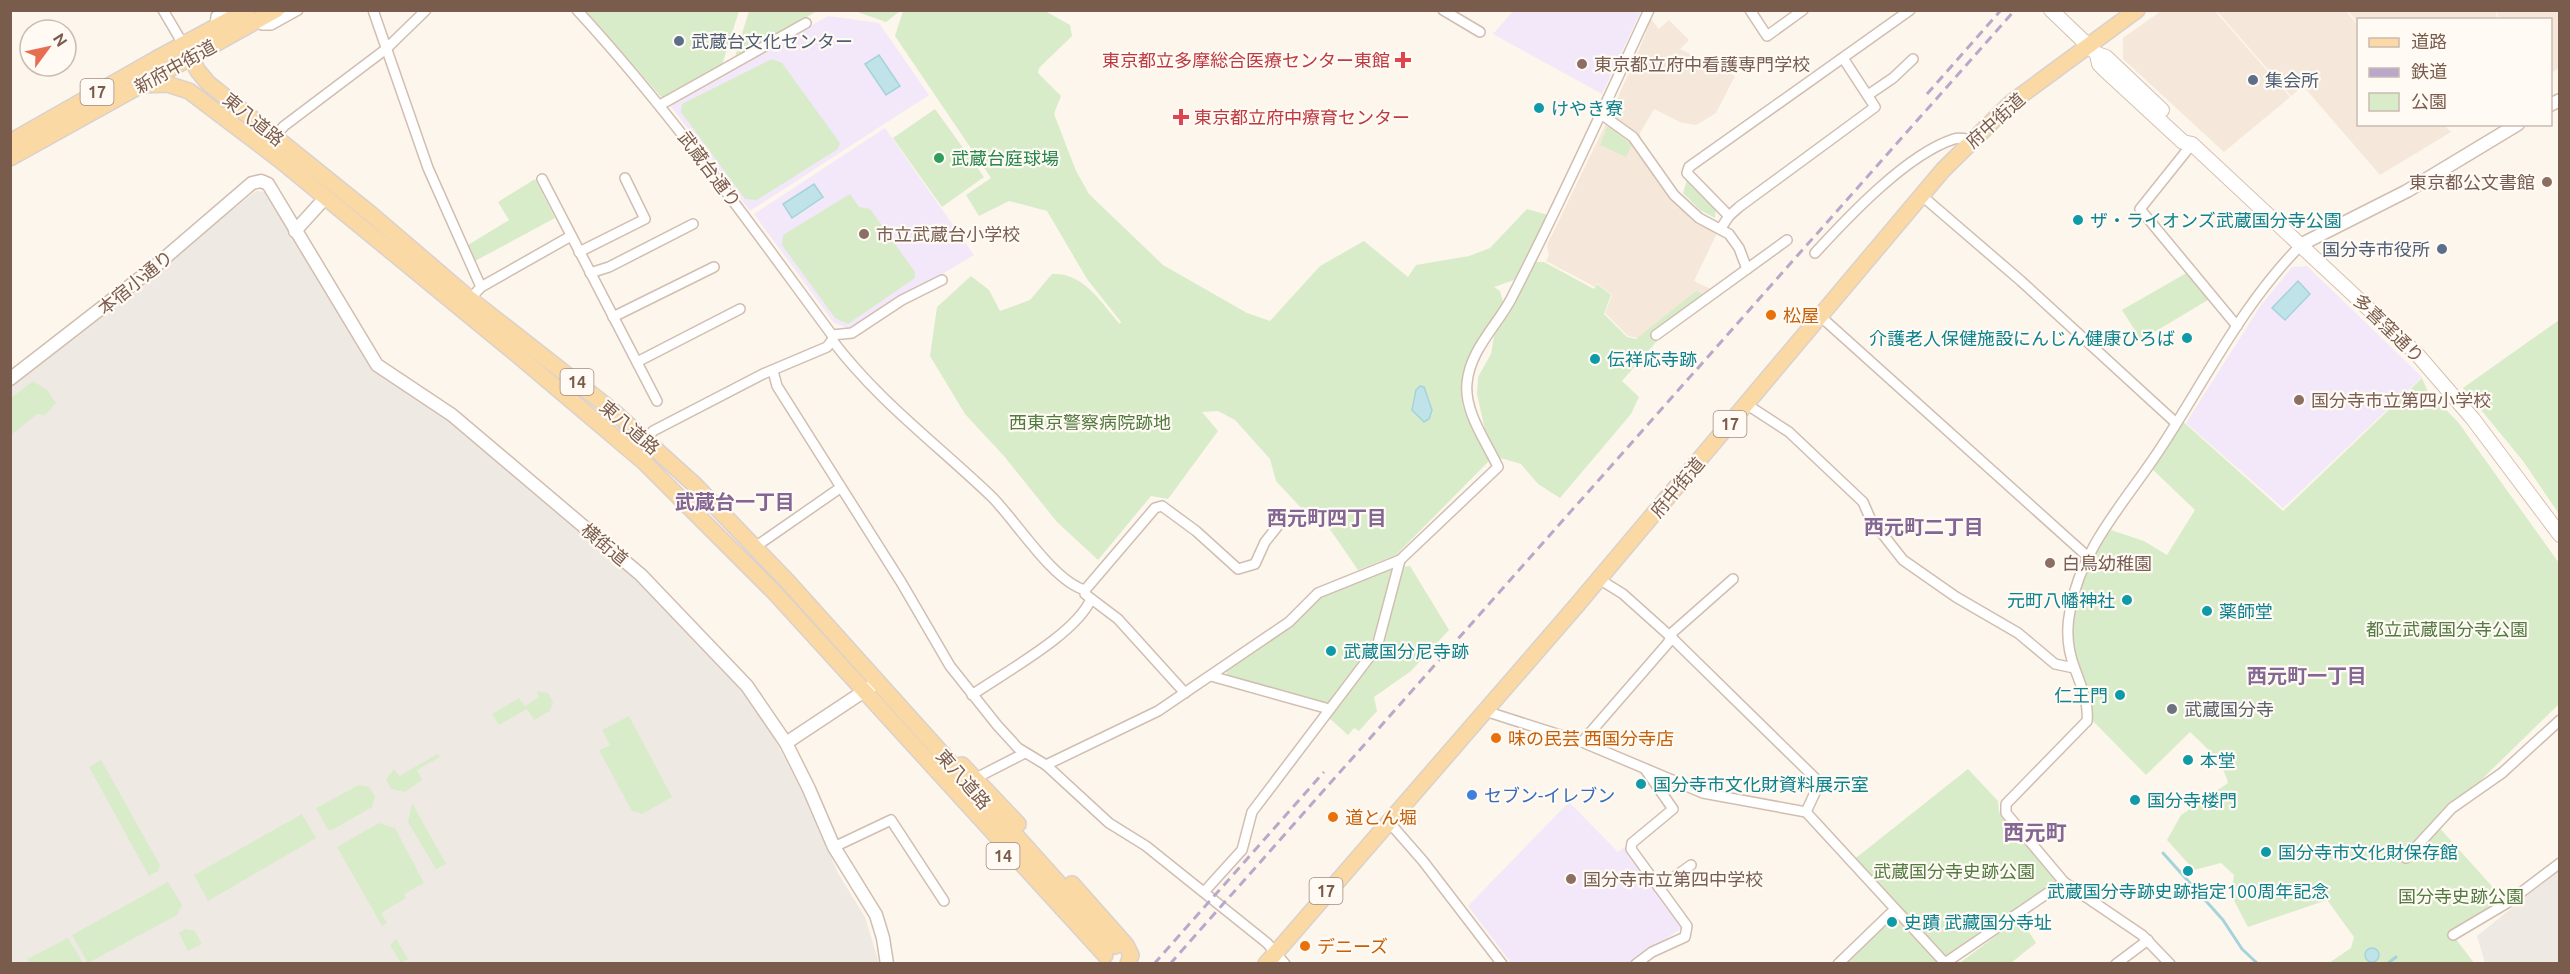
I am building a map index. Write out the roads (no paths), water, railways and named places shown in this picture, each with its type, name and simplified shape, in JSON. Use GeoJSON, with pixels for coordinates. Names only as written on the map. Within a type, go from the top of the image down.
{"type":"FeatureCollection","features":[{"type":"Feature","properties":{"kind":"main road","name":"新府中街道"},"geometry":{"type":"LineString","coordinates":[[10,158],[141,85],[186,54],[215,28],[276,10]]}},
{"type":"Feature","properties":{"kind":"main road","name":"多喜窪通り"},"geometry":{"type":"LineString","coordinates":[[2051,10],[2093,50],[2099,64],[2183,142],[2192,144],[2302,244],[2431,369],[2473,419],[2559,535]]}},
{"type":"Feature","properties":{"kind":"main road","name":"府中街道"},"geometry":{"type":"LineString","coordinates":[[1276,960],[1388,821],[1599,579],[1921,195],[1972,140],[2012,102],[2093,50],[2137,10]]}},
{"type":"Feature","properties":{"kind":"main road","name":"新府中街道"},"geometry":{"type":"LineString","coordinates":[[10,142],[186,54],[252,16]]}},
{"type":"Feature","properties":{"kind":"main road","name":"東八道路"},"geometry":{"type":"LineString","coordinates":[[186,54],[203,78],[470,299],[550,360],[665,458],[755,547],[878,682],[931,742],[1107,955]]}},
{"type":"Feature","properties":{"kind":"main road","name":"東八道路"},"geometry":{"type":"LineString","coordinates":[[186,54],[191,80],[201,92],[267,144],[280,160]]}},
{"type":"Feature","properties":{"kind":"main road","name":"東八道路"},"geometry":{"type":"LineString","coordinates":[[141,85],[161,83],[184,88],[280,160],[607,430],[719,535],[912,743],[945,793],[1107,955]]}},
{"type":"Feature","properties":{"kind":"main road"},"geometry":{"type":"LineString","coordinates":[[550,360],[583,395],[616,423],[618,428],[615,431],[607,430]]}},
{"type":"Feature","properties":{"kind":"main road"},"geometry":{"type":"LineString","coordinates":[[665,458],[657,456],[654,462],[687,495],[719,535]]}},
{"type":"Feature","properties":{"kind":"main road","name":"14"},"geometry":{"type":"LineString","coordinates":[[931,742],[976,778],[1126,945],[1131,955],[1128,963]]}},
{"type":"Feature","properties":{"kind":"street"},"geometry":{"type":"LineString","coordinates":[[164,10],[186,54]]}},
{"type":"Feature","properties":{"kind":"street"},"geometry":{"type":"LineString","coordinates":[[215,28],[216,16],[226,10]]}},
{"type":"Feature","properties":{"kind":"street"},"geometry":{"type":"LineString","coordinates":[[252,16],[262,26],[271,25],[298,10]]}},
{"type":"Feature","properties":{"kind":"street"},"geometry":{"type":"LineString","coordinates":[[373,10],[428,168],[481,287]]}},
{"type":"Feature","properties":{"kind":"street"},"geometry":{"type":"LineString","coordinates":[[275,136],[284,126],[386,49],[426,10]]}},
{"type":"Feature","properties":{"kind":"street","name":"武蔵台通り"},"geometry":{"type":"LineString","coordinates":[[577,10],[622,58],[699,152],[832,338],[869,385],[992,498],[1054,568],[1078,588],[1085,590]]}},
{"type":"Feature","properties":{"kind":"street"},"geometry":{"type":"LineString","coordinates":[[1443,10],[1480,32]]}},
{"type":"Feature","properties":{"kind":"street"},"geometry":{"type":"LineString","coordinates":[[1046,765],[1158,711],[1288,622],[1318,593],[1400,560],[1498,467],[1468,407],[1469,369],[1479,347],[1510,301],[1649,10]]}},
{"type":"Feature","properties":{"kind":"street"},"geometry":{"type":"LineString","coordinates":[[1750,10],[1767,36],[1803,10]]}},
{"type":"Feature","properties":{"kind":"street"},"geometry":{"type":"LineString","coordinates":[[1729,216],[1688,173],[1689,167],[1910,10]]}},
{"type":"Feature","properties":{"kind":"street"},"geometry":{"type":"LineString","coordinates":[[660,105],[806,23]]}},
{"type":"Feature","properties":{"kind":"street"},"geometry":{"type":"LineString","coordinates":[[1721,228],[1729,216],[1839,131],[1875,107],[1843,58]]}},
{"type":"Feature","properties":{"kind":"street"},"geometry":{"type":"LineString","coordinates":[[1868,95],[1893,78],[1913,58]]}},
{"type":"Feature","properties":{"kind":"street"},"geometry":{"type":"LineString","coordinates":[[1601,114],[1633,137],[1674,195],[1699,218],[1721,228],[1739,248],[1747,269]]}},
{"type":"Feature","properties":{"kind":"street"},"geometry":{"type":"LineString","coordinates":[[2170,963],[2148,940],[2064,882],[2006,813],[2006,804],[2087,721],[2085,698],[2074,668],[2068,634],[2074,588],[2087,556],[2176,423],[2260,290],[2302,244],[2407,191],[2515,126]]}},
{"type":"Feature","properties":{"kind":"street"},"geometry":{"type":"LineString","coordinates":[[1815,253],[1848,218],[1920,157],[1955,138],[1972,140]]}},
{"type":"Feature","properties":{"kind":"street"},"geometry":{"type":"LineString","coordinates":[[2192,144],[2140,208],[2236,326]]}},
{"type":"Feature","properties":{"kind":"street"},"geometry":{"type":"LineString","coordinates":[[579,252],[645,219],[645,213],[626,178]]}},
{"type":"Feature","properties":{"kind":"street"},"geometry":{"type":"LineString","coordinates":[[542,179],[657,401]]}},
{"type":"Feature","properties":{"kind":"street","name":"横街道"},"geometry":{"type":"LineString","coordinates":[[256,181],[268,184],[377,365],[452,415],[641,575],[747,686],[786,743],[834,847],[876,915],[887,963]]}},
{"type":"Feature","properties":{"kind":"street","name":"本宿小通り"},"geometry":{"type":"LineString","coordinates":[[10,379],[153,268],[256,181]]}},
{"type":"Feature","properties":{"kind":"street"},"geometry":{"type":"LineString","coordinates":[[1921,195],[2021,281],[2176,423]]}},
{"type":"Feature","properties":{"kind":"street"},"geometry":{"type":"LineString","coordinates":[[295,231],[325,198]]}},
{"type":"Feature","properties":{"kind":"street"},"geometry":{"type":"LineString","coordinates":[[590,273],[609,267],[693,224]]}},
{"type":"Feature","properties":{"kind":"street"},"geometry":{"type":"LineString","coordinates":[[470,299],[481,287],[571,236]]}},
{"type":"Feature","properties":{"kind":"street"},"geometry":{"type":"LineString","coordinates":[[1656,335],[1787,240]]}},
{"type":"Feature","properties":{"kind":"street"},"geometry":{"type":"LineString","coordinates":[[613,316],[714,267]]}},
{"type":"Feature","properties":{"kind":"street"},"geometry":{"type":"LineString","coordinates":[[646,440],[653,431],[773,370],[827,347],[832,338],[852,333],[902,300],[942,280]]}},
{"type":"Feature","properties":{"kind":"street"},"geometry":{"type":"LineString","coordinates":[[637,362],[740,309]]}},
{"type":"Feature","properties":{"kind":"street"},"geometry":{"type":"LineString","coordinates":[[1820,316],[2087,556]]}},
{"type":"Feature","properties":{"kind":"street"},"geometry":{"type":"LineString","coordinates":[[773,370],[777,386],[901,582],[950,666],[972,695],[1025,753],[1046,765],[1109,823],[1146,846],[1204,892],[1276,960]]}},
{"type":"Feature","properties":{"kind":"street"},"geometry":{"type":"LineString","coordinates":[[1746,404],[1790,432],[1863,502],[1870,518],[1903,560],[1956,597],[2018,633],[2055,663],[2074,668]]}},
{"type":"Feature","properties":{"kind":"street"},"geometry":{"type":"LineString","coordinates":[[755,547],[840,488]]}},
{"type":"Feature","properties":{"kind":"street"},"geometry":{"type":"LineString","coordinates":[[1185,693],[1118,619],[1091,599],[1085,590],[1155,508],[1162,506],[1238,568],[1255,564],[1265,542],[1277,527]]}},
{"type":"Feature","properties":{"kind":"street"},"geometry":{"type":"LineString","coordinates":[[1204,892],[1242,850],[1252,812],[1377,646],[1400,560]]}},
{"type":"Feature","properties":{"kind":"street"},"geometry":{"type":"LineString","coordinates":[[1599,579],[1623,594],[1671,637],[1816,779],[1818,786],[1806,812]]}},
{"type":"Feature","properties":{"kind":"street"},"geometry":{"type":"LineString","coordinates":[[1582,742],[1671,637],[1733,579]]}},
{"type":"Feature","properties":{"kind":"street"},"geometry":{"type":"LineString","coordinates":[[972,695],[1052,641],[1086,610],[1091,599]]}},
{"type":"Feature","properties":{"kind":"street"},"geometry":{"type":"LineString","coordinates":[[1211,676],[1329,709]]}},
{"type":"Feature","properties":{"kind":"street"},"geometry":{"type":"LineString","coordinates":[[786,743],[878,682]]}},
{"type":"Feature","properties":{"kind":"street"},"geometry":{"type":"LineString","coordinates":[[1485,711],[1582,742],[1703,793],[1806,812],[1946,963],[1955,962],[2064,882]]}},
{"type":"Feature","properties":{"kind":"street"},"geometry":{"type":"LineString","coordinates":[[2406,858],[2452,808],[2502,773],[2559,720]]}},
{"type":"Feature","properties":{"kind":"street"},"geometry":{"type":"LineString","coordinates":[[976,778],[1025,753]]}},
{"type":"Feature","properties":{"kind":"street"},"geometry":{"type":"LineString","coordinates":[[1636,963],[1652,952],[1685,937],[1687,926],[1631,849],[1632,843],[1673,809],[1644,768]]}},
{"type":"Feature","properties":{"kind":"street"},"geometry":{"type":"LineString","coordinates":[[834,847],[891,820],[944,901]]}},
{"type":"Feature","properties":{"kind":"street"},"geometry":{"type":"LineString","coordinates":[[1388,821],[1423,861],[1502,963]]}},
{"type":"Feature","properties":{"kind":"street"},"geometry":{"type":"LineString","coordinates":[[2453,935],[2507,903],[2559,863]]}},
{"type":"Feature","properties":{"kind":"street"},"geometry":{"type":"LineString","coordinates":[[1659,888],[1691,865]]}},
{"type":"Feature","properties":{"kind":"street"},"geometry":{"type":"LineString","coordinates":[[1838,963],[1894,909]]}},
{"type":"Feature","properties":{"kind":"street"},"geometry":{"type":"LineString","coordinates":[[2116,963],[2148,940]]}},
{"type":"Feature","properties":{"kind":"water"},"geometry":{"type":"Polygon","coordinates":[[[879,55],[900,86],[886,95],[865,64],[879,55]]]}},
{"type":"Feature","properties":{"kind":"water"},"geometry":{"type":"Polygon","coordinates":[[[814,184],[823,197],[792,218],[783,204],[814,184]]]}},
{"type":"Feature","properties":{"kind":"water"},"geometry":{"type":"Polygon","coordinates":[[[2298,281],[2310,294],[2285,320],[2272,308],[2298,281]]]}},
{"type":"Feature","properties":{"kind":"water"},"geometry":{"type":"Polygon","coordinates":[[[1420,386],[1424,387],[1432,410],[1429,419],[1424,422],[1412,410],[1416,390],[1420,386]]]}},
{"type":"Feature","properties":{"kind":"water"},"geometry":{"type":"Polygon","coordinates":[[[2369,948],[2375,948],[2379,955],[2375,962],[2369,962],[2365,958],[2365,952],[2369,948]]]}},
{"type":"Feature","properties":{"kind":"waterway"},"geometry":{"type":"LineString","coordinates":[[2163,853],[2223,920],[2242,949],[2258,964]]}},
{"type":"Feature","properties":{"kind":"waterway"},"geometry":{"type":"LineString","coordinates":[[2387,964],[2396,957]]}},
{"type":"Feature","properties":{"kind":"railway"},"geometry":{"type":"LineString","coordinates":[[1927,94],[2001,10]]}},
{"type":"Feature","properties":{"kind":"railway"},"geometry":{"type":"LineString","coordinates":[[1170,964],[2015,10]]}},
{"type":"Feature","properties":{"kind":"railway"},"geometry":{"type":"LineString","coordinates":[[1154,964],[1324,772]]}},
{"type":"Feature","properties":{"kind":"place","name":"武蔵台文化センター"},"geometry":{"type":"Point","coordinates":[679,41]}},
{"type":"Feature","properties":{"kind":"place","name":"東京都立多摩総合医療センター東館"},"geometry":{"type":"Point","coordinates":[1403,60]}},
{"type":"Feature","properties":{"kind":"place","name":"東京都立府中看護専門学校"},"geometry":{"type":"Point","coordinates":[1582,64]}},
{"type":"Feature","properties":{"kind":"place","name":"集会所"},"geometry":{"type":"Point","coordinates":[2253,80]}},
{"type":"Feature","properties":{"kind":"place","name":"けやき寮"},"geometry":{"type":"Point","coordinates":[1539,108]}},
{"type":"Feature","properties":{"kind":"place","name":"東京都立府中療育センター"},"geometry":{"type":"Point","coordinates":[1181,117]}},
{"type":"Feature","properties":{"kind":"place","name":"武蔵台庭球場"},"geometry":{"type":"Point","coordinates":[939,158]}},
{"type":"Feature","properties":{"kind":"place","name":"東京都公文書館"},"geometry":{"type":"Point","coordinates":[2547,182]}},
{"type":"Feature","properties":{"kind":"place","name":"ザ・ライオンズ武蔵国分寺公園"},"geometry":{"type":"Point","coordinates":[2078,220]}},
{"type":"Feature","properties":{"kind":"place","name":"市立武蔵台小学校"},"geometry":{"type":"Point","coordinates":[864,234]}},
{"type":"Feature","properties":{"kind":"place","name":"国分寺市役所"},"geometry":{"type":"Point","coordinates":[2442,249]}},
{"type":"Feature","properties":{"kind":"place","name":"松屋"},"geometry":{"type":"Point","coordinates":[1771,315]}},
{"type":"Feature","properties":{"kind":"place","name":"介護老人保健施設にんじん健康ひろば"},"geometry":{"type":"Point","coordinates":[2187,338]}},
{"type":"Feature","properties":{"kind":"place","name":"伝祥応寺跡"},"geometry":{"type":"Point","coordinates":[1595,359]}},
{"type":"Feature","properties":{"kind":"place","name":"国分寺市立第四小学校"},"geometry":{"type":"Point","coordinates":[2299,400]}},
{"type":"Feature","properties":{"kind":"place","name":"白鳥幼稚園"},"geometry":{"type":"Point","coordinates":[2050,563]}},
{"type":"Feature","properties":{"kind":"place","name":"元町八幡神社"},"geometry":{"type":"Point","coordinates":[2127,600]}},
{"type":"Feature","properties":{"kind":"place","name":"薬師堂"},"geometry":{"type":"Point","coordinates":[2207,611]}},
{"type":"Feature","properties":{"kind":"place","name":"武蔵国分尼寺跡"},"geometry":{"type":"Point","coordinates":[1331,651]}},
{"type":"Feature","properties":{"kind":"place","name":"仁王門"},"geometry":{"type":"Point","coordinates":[2120,695]}},
{"type":"Feature","properties":{"kind":"place","name":"武蔵国分寺"},"geometry":{"type":"Point","coordinates":[2172,709]}},
{"type":"Feature","properties":{"kind":"place","name":"味の民芸 西国分寺店"},"geometry":{"type":"Point","coordinates":[1496,738]}},
{"type":"Feature","properties":{"kind":"place","name":"本堂"},"geometry":{"type":"Point","coordinates":[2188,760]}},
{"type":"Feature","properties":{"kind":"place","name":"国分寺市文化財資料展示室"},"geometry":{"type":"Point","coordinates":[1641,784]}},
{"type":"Feature","properties":{"kind":"place","name":"セブン-イレブン"},"geometry":{"type":"Point","coordinates":[1472,795]}},
{"type":"Feature","properties":{"kind":"place","name":"国分寺楼門"},"geometry":{"type":"Point","coordinates":[2135,800]}},
{"type":"Feature","properties":{"kind":"place","name":"道とん堀"},"geometry":{"type":"Point","coordinates":[1333,817]}},
{"type":"Feature","properties":{"kind":"place","name":"国分寺市文化財保存館"},"geometry":{"type":"Point","coordinates":[2266,852]}},
{"type":"Feature","properties":{"kind":"place","name":"武蔵国分寺跡史跡指定100周年記念"},"geometry":{"type":"Point","coordinates":[2188,871]}},
{"type":"Feature","properties":{"kind":"place","name":"国分寺市立第四中学校"},"geometry":{"type":"Point","coordinates":[1571,879]}},
{"type":"Feature","properties":{"kind":"place","name":"史蹟 武藏国分寺址"},"geometry":{"type":"Point","coordinates":[1892,922]}},
{"type":"Feature","properties":{"kind":"place","name":"デニーズ"},"geometry":{"type":"Point","coordinates":[1305,946]}},
{"type":"Feature","properties":{"kind":"district","name":"武蔵台一丁目"},"geometry":{"type":"Point","coordinates":[735,501]}},
{"type":"Feature","properties":{"kind":"district","name":"西元町四丁目"},"geometry":{"type":"Point","coordinates":[1327,517]}},
{"type":"Feature","properties":{"kind":"district","name":"西元町二丁目"},"geometry":{"type":"Point","coordinates":[1924,526]}},
{"type":"Feature","properties":{"kind":"district","name":"西元町一丁目"},"geometry":{"type":"Point","coordinates":[2307,675]}},
{"type":"Feature","properties":{"kind":"district","name":"西元町"},"geometry":{"type":"Point","coordinates":[2035,832]}},
{"type":"Feature","properties":{"kind":"park label","name":"西東京警察病院跡地"},"geometry":{"type":"Point","coordinates":[1090,422]}},
{"type":"Feature","properties":{"kind":"park label","name":"都立武蔵国分寺公園"},"geometry":{"type":"Point","coordinates":[2447,629]}},
{"type":"Feature","properties":{"kind":"park label","name":"武蔵国分寺史跡公園"},"geometry":{"type":"Point","coordinates":[1954,871]}},
{"type":"Feature","properties":{"kind":"park label","name":"国分寺史跡公園"},"geometry":{"type":"Point","coordinates":[2461,896]}}]}
